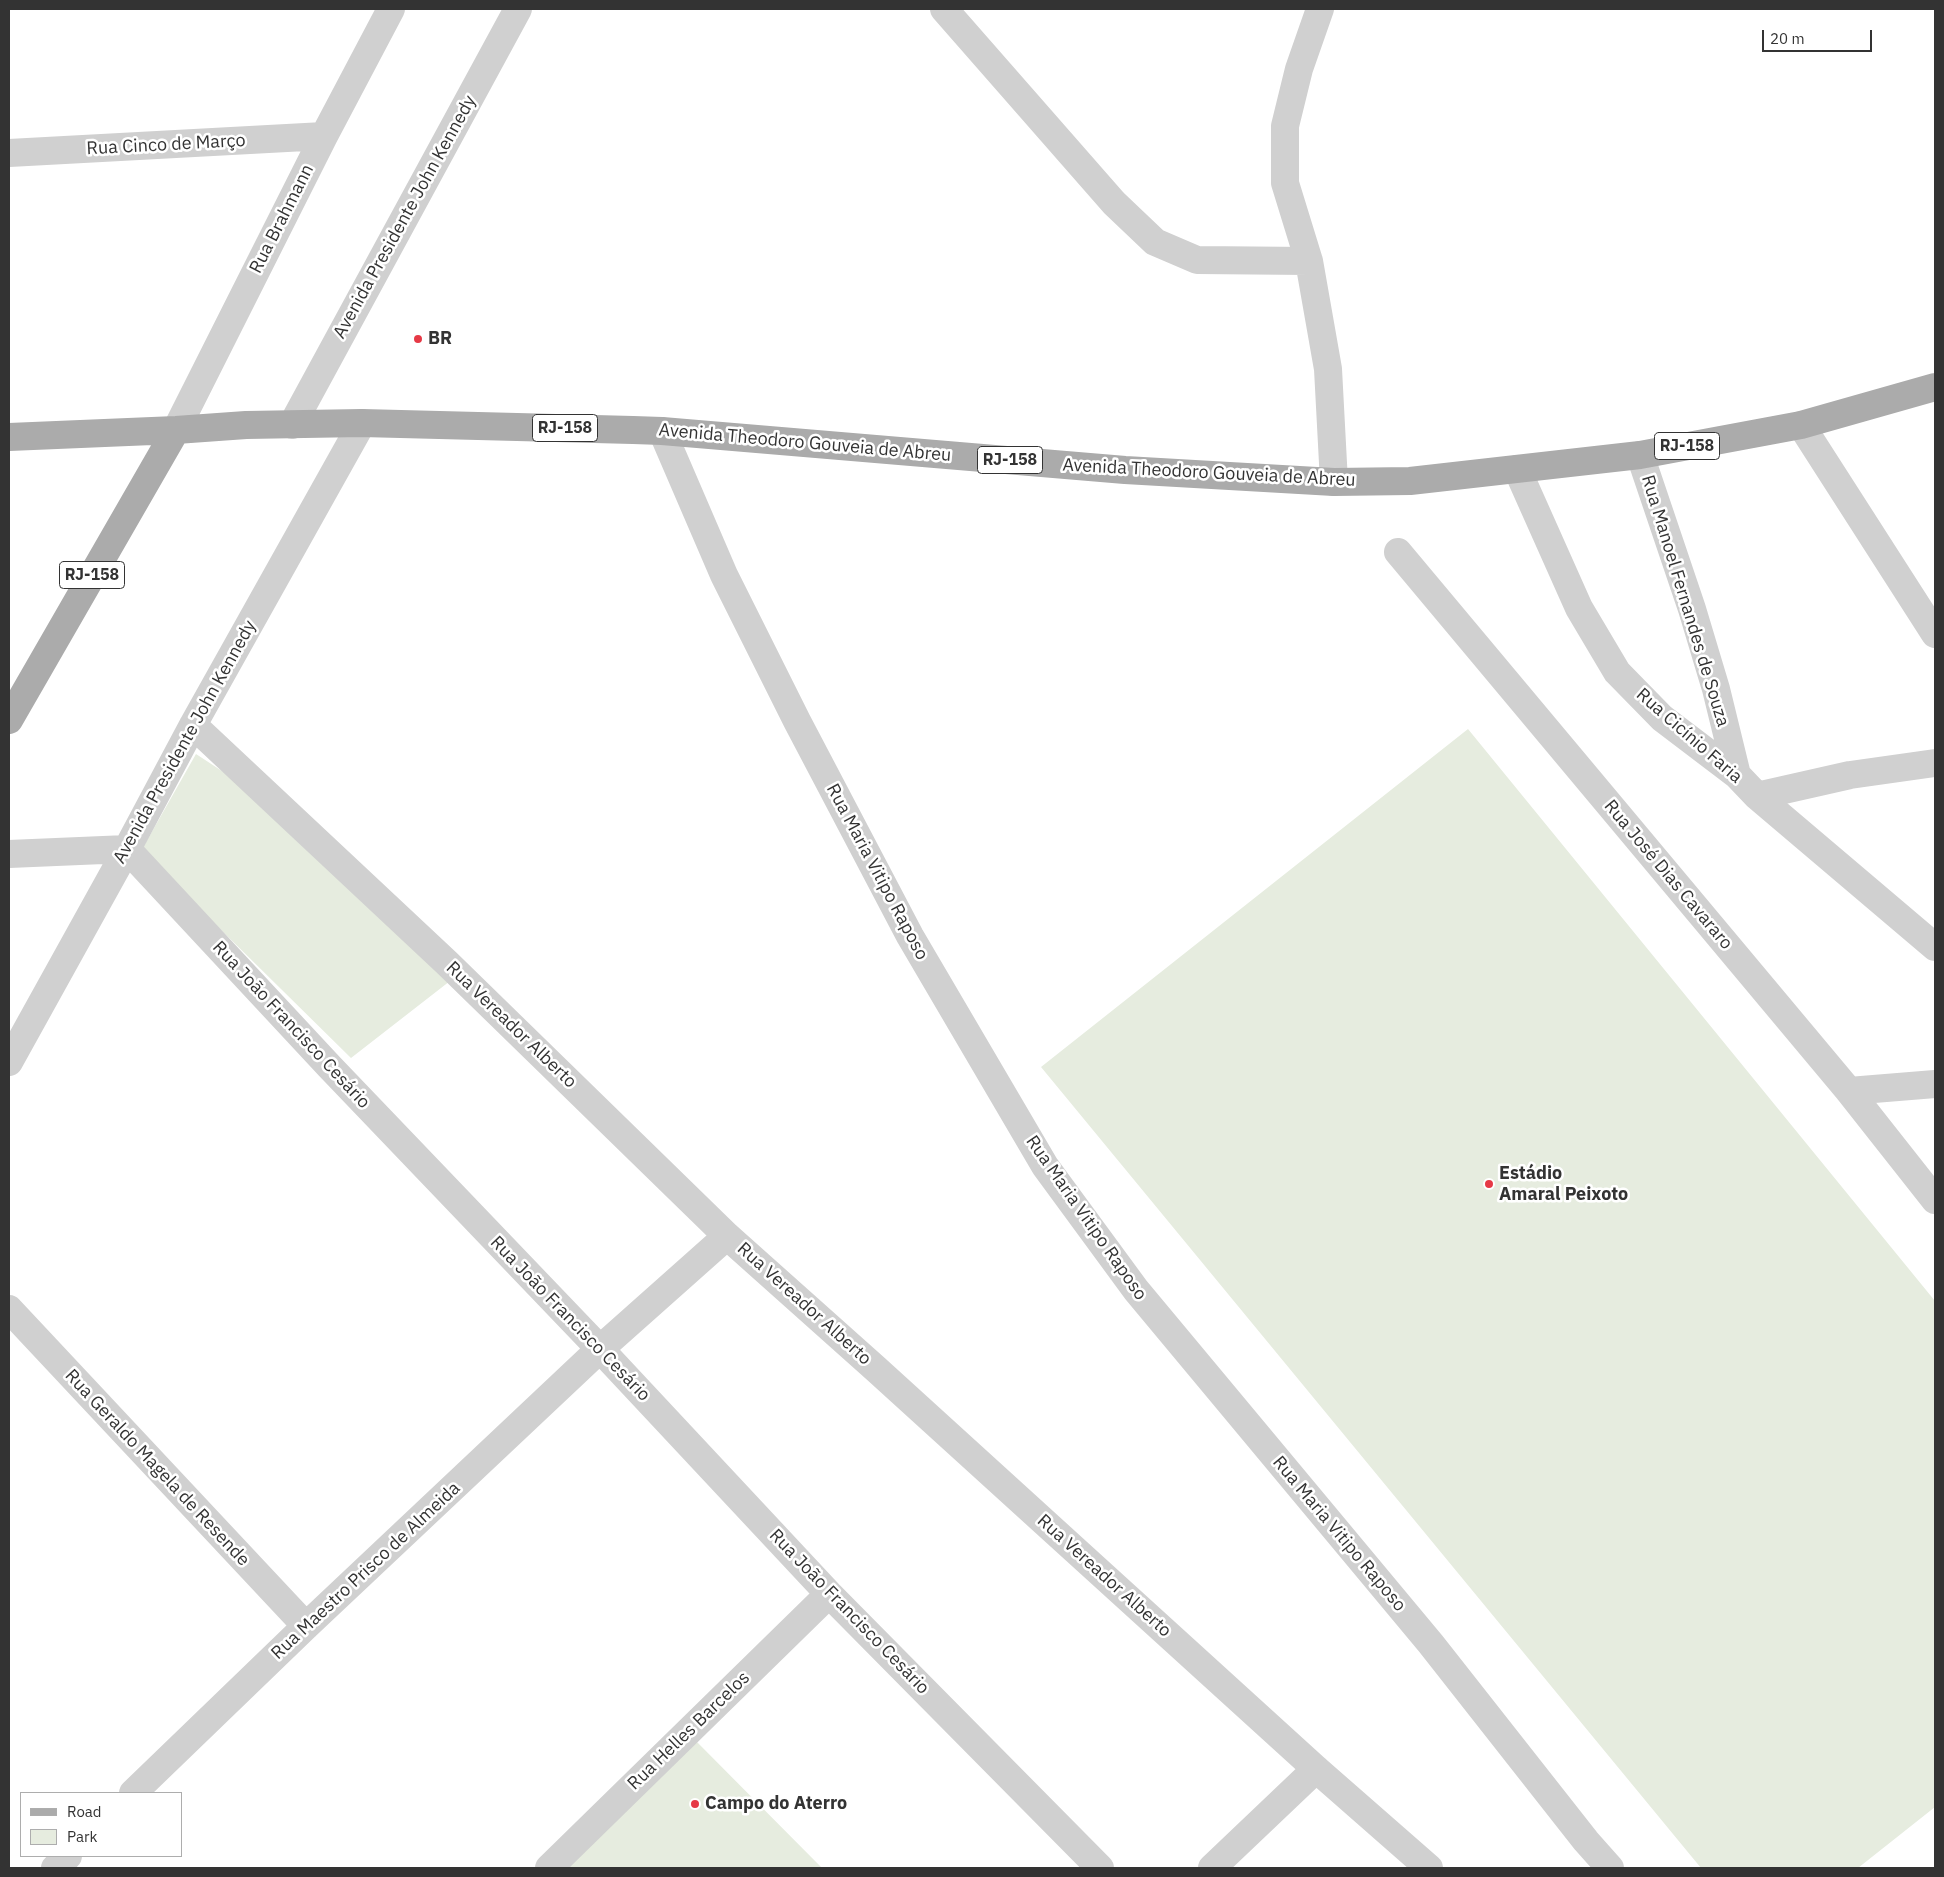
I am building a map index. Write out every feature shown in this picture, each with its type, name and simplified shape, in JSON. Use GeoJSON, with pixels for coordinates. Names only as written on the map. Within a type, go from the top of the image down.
{"type":"FeatureCollection","features":[{"type":"Feature","properties":{"kind":"main road","name":"Avenida Theodoro Gouveia de Abreu"},"geometry":{"type":"LineString","coordinates":[[176,430],[246,425],[362,423],[662,431],[1125,470],[1334,482],[1410,481],[1640,455],[1801,425],[1935,387]]}},
{"type":"Feature","properties":{"kind":"main road","name":"RJ-158"},"geometry":{"type":"LineString","coordinates":[[9,437],[176,430]]}},
{"type":"Feature","properties":{"kind":"main road","name":"RJ-158"},"geometry":{"type":"LineString","coordinates":[[9,720],[176,430]]}},
{"type":"Feature","properties":{"kind":"street","name":"Rua Brahmann"},"geometry":{"type":"LineString","coordinates":[[176,430],[324,136],[391,9]]}},
{"type":"Feature","properties":{"kind":"street","name":"Avenida Presidente John Kennedy"},"geometry":{"type":"LineString","coordinates":[[292,425],[518,9]]}},
{"type":"Feature","properties":{"kind":"street"},"geometry":{"type":"LineString","coordinates":[[944,9],[1114,203],[1155,242],[1197,260],[1309,260]]}},
{"type":"Feature","properties":{"kind":"street"},"geometry":{"type":"LineString","coordinates":[[1320,9],[1299,69],[1284,126],[1285,183],[1309,260],[1328,369],[1334,482]]}},
{"type":"Feature","properties":{"kind":"street","name":"Rua Cinco de Março"},"geometry":{"type":"LineString","coordinates":[[9,153],[324,136]]}},
{"type":"Feature","properties":{"kind":"street","name":"Avenida Presidente John Kennedy"},"geometry":{"type":"LineString","coordinates":[[9,1062],[127,849],[192,726],[362,423]]}},
{"type":"Feature","properties":{"kind":"street"},"geometry":{"type":"LineString","coordinates":[[1801,425],[1935,634]]}},
{"type":"Feature","properties":{"kind":"street","name":"Rua Maria Vitipo Raposo"},"geometry":{"type":"LineString","coordinates":[[662,431],[724,575],[797,721],[910,936],[1045,1166],[1136,1290],[1431,1644],[1586,1841],[1610,1868]]}},
{"type":"Feature","properties":{"kind":"street","name":"Rua Manoel Fernandes de Souza"},"geometry":{"type":"LineString","coordinates":[[1640,455],[1692,609],[1716,689],[1737,775]]}},
{"type":"Feature","properties":{"kind":"street","name":"Rua Cicínio Faria"},"geometry":{"type":"LineString","coordinates":[[1517,469],[1579,608],[1617,672],[1662,718],[1737,775],[1757,796],[1935,947]]}},
{"type":"Feature","properties":{"kind":"street","name":"Rua José Dias Cavararo"},"geometry":{"type":"LineString","coordinates":[[1398,552],[1849,1091],[1935,1200]]}},
{"type":"Feature","properties":{"kind":"street","name":"Rua Vereador Alberto"},"geometry":{"type":"LineString","coordinates":[[192,726],[447,963],[727,1236],[1316,1769],[1429,1868]]}},
{"type":"Feature","properties":{"kind":"street"},"geometry":{"type":"LineString","coordinates":[[1757,796],[1850,775],[1935,763]]}},
{"type":"Feature","properties":{"kind":"street"},"geometry":{"type":"LineString","coordinates":[[9,854],[127,849]]}},
{"type":"Feature","properties":{"kind":"street","name":"Rua João Francisco Cesário"},"geometry":{"type":"LineString","coordinates":[[127,849],[329,1066],[600,1349],[829,1594],[1100,1868]]}},
{"type":"Feature","properties":{"kind":"street"},"geometry":{"type":"LineString","coordinates":[[1849,1091],[1935,1084]]}},
{"type":"Feature","properties":{"kind":"street","name":"Rua Maestro Prisco de Almeida"},"geometry":{"type":"LineString","coordinates":[[134,1792],[306,1626],[600,1349],[727,1236]]}},
{"type":"Feature","properties":{"kind":"street","name":"Rua Geraldo Magela de Resende"},"geometry":{"type":"LineString","coordinates":[[9,1309],[306,1626]]}},
{"type":"Feature","properties":{"kind":"street","name":"Rua Helles Barcelos"},"geometry":{"type":"LineString","coordinates":[[549,1868],[829,1594]]}},
{"type":"Feature","properties":{"kind":"street"},"geometry":{"type":"LineString","coordinates":[[1212,1868],[1316,1769]]}},
{"type":"Feature","properties":{"kind":"street"},"geometry":{"type":"LineString","coordinates":[[55,1868],[68,1857]]}},
{"type":"Feature","properties":{"kind":"street"},"geometry":{"type":"LineString","coordinates":[[70,1857],[83,1868]]}},
{"type":"Feature","properties":{"kind":"green space","name":"Estádio Amaral Peixoto"},"geometry":{"type":"Polygon","coordinates":[[[1468,729],[1935,1301],[1935,1807],[1858,1868],[1701,1868],[1041,1067],[1468,729]]]}},
{"type":"Feature","properties":{"kind":"green space"},"geometry":{"type":"Polygon","coordinates":[[[196,754],[225,773],[450,981],[351,1058],[141,851],[196,754]]]}},
{"type":"Feature","properties":{"kind":"green space","name":"Campo do Aterro"},"geometry":{"type":"Polygon","coordinates":[[[695,1740],[822,1868],[568,1868],[695,1740]]]}},
{"type":"Feature","properties":{"kind":"place","name":"BR"},"geometry":{"type":"Point","coordinates":[418,339]}},
{"type":"Feature","properties":{"kind":"place","name":"Estádio Amaral Peixoto"},"geometry":{"type":"Point","coordinates":[1489,1184]}},
{"type":"Feature","properties":{"kind":"place","name":"Campo do Aterro"},"geometry":{"type":"Point","coordinates":[695,1804]}}]}
